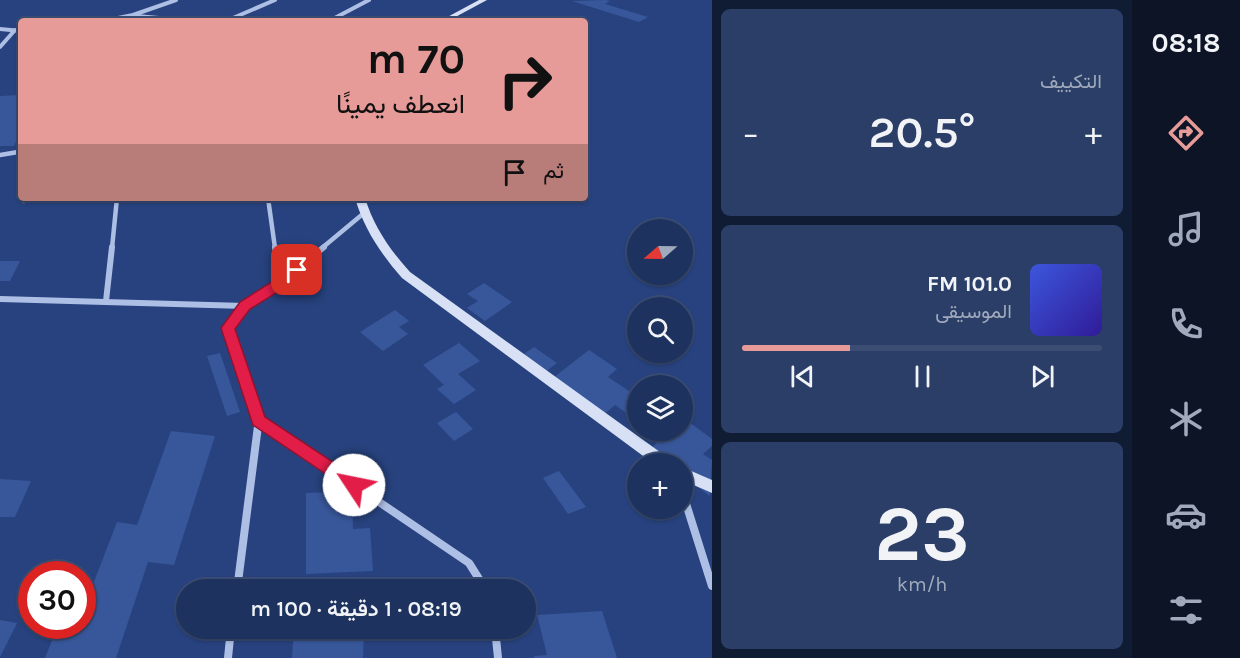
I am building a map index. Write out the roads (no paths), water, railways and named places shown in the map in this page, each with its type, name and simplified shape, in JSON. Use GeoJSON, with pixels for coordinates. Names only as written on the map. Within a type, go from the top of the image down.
{"type":"FeatureCollection","features":[{"type":"Feature","properties":{"kind":"street"},"geometry":{"type":"LineString","coordinates":[[118,18],[176,0]]}},
{"type":"Feature","properties":{"kind":"street"},"geometry":{"type":"LineString","coordinates":[[233,18],[275,0]]}},
{"type":"Feature","properties":{"kind":"street"},"geometry":{"type":"LineString","coordinates":[[335,18],[369,0]]}},
{"type":"Feature","properties":{"kind":"street"},"geometry":{"type":"LineString","coordinates":[[449,18],[484,0]]}},
{"type":"Feature","properties":{"kind":"street"},"geometry":{"type":"LineString","coordinates":[[134,15],[163,18]]}},
{"type":"Feature","properties":{"kind":"street"},"geometry":{"type":"LineString","coordinates":[[0,29],[18,30]]}},
{"type":"Feature","properties":{"kind":"street"},"geometry":{"type":"LineString","coordinates":[[0,47],[15,30]]}},
{"type":"Feature","properties":{"kind":"street"},"geometry":{"type":"LineString","coordinates":[[0,154],[18,150]]}},
{"type":"Feature","properties":{"kind":"street"},"geometry":{"type":"LineString","coordinates":[[106,301],[117,201]]}},
{"type":"Feature","properties":{"kind":"street"},"geometry":{"type":"LineString","coordinates":[[268,201],[280,285]]}},
{"type":"Feature","properties":{"kind":"street"},"geometry":{"type":"LineString","coordinates":[[361,201],[364,213],[386,253],[406,275],[651,453]]}},
{"type":"Feature","properties":{"kind":"street"},"geometry":{"type":"LineString","coordinates":[[238,579],[259,420],[228,328],[245,306],[280,285],[364,213]]}},
{"type":"Feature","properties":{"kind":"street"},"geometry":{"type":"LineString","coordinates":[[0,299],[245,306]]}},
{"type":"Feature","properties":{"kind":"street"},"geometry":{"type":"LineString","coordinates":[[259,420],[469,563],[479,579]]}},
{"type":"Feature","properties":{"kind":"street"},"geometry":{"type":"LineString","coordinates":[[693,478],[712,487]]}},
{"type":"Feature","properties":{"kind":"street"},"geometry":{"type":"LineString","coordinates":[[691,519],[712,586]]}},
{"type":"Feature","properties":{"kind":"street"},"geometry":{"type":"LineString","coordinates":[[228,658],[230,639]]}},
{"type":"Feature","properties":{"kind":"street"},"geometry":{"type":"LineString","coordinates":[[496,639],[498,658]]}}]}
